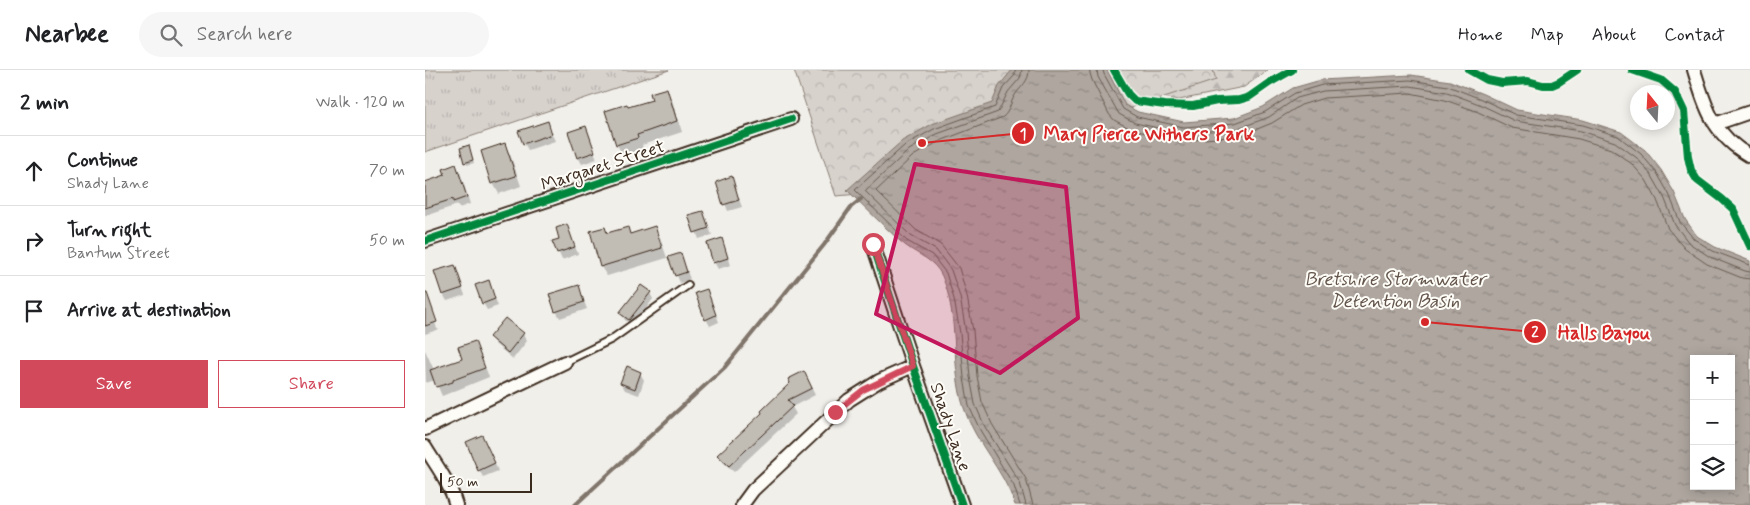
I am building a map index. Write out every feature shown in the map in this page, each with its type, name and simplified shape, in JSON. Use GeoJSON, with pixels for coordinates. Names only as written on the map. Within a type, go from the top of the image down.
{"type":"FeatureCollection","features":[{"type":"Feature","properties":{"kind":"street"},"geometry":{"type":"LineString","coordinates":[[1694,70],[1705,104],[1715,124],[1725,138],[1737,149],[1750,156]]}},
{"type":"Feature","properties":{"kind":"street"},"geometry":{"type":"LineString","coordinates":[[1715,124],[1750,112]]}},
{"type":"Feature","properties":{"kind":"street","name":"Margaret Street"},"geometry":{"type":"LineString","coordinates":[[425,241],[791,119]]}},
{"type":"Feature","properties":{"kind":"street","name":"Shady Lane"},"geometry":{"type":"LineString","coordinates":[[873,244],[961,505]]}},
{"type":"Feature","properties":{"kind":"street"},"geometry":{"type":"LineString","coordinates":[[425,429],[565,362]]}},
{"type":"Feature","properties":{"kind":"street"},"geometry":{"type":"LineString","coordinates":[[741,505],[753,490],[849,400],[879,381],[913,366]]}},
{"type":"Feature","properties":{"kind":"street"},"geometry":{"type":"LineString","coordinates":[[425,448],[449,485],[456,505]]}},
{"type":"Feature","properties":{"kind":"lane"},"geometry":{"type":"LineString","coordinates":[[565,362],[611,339],[687,285]]}},
{"type":"Feature","properties":{"kind":"highlighted area"},"geometry":{"type":"Polygon","coordinates":[[[915,164],[1066,187],[1078,318],[1000,373],[876,314],[915,164]]]}},
{"type":"Feature","properties":{"kind":"green space"},"geometry":{"type":"Polygon","coordinates":[[[425,70],[669,70],[425,152],[425,70]]]}},
{"type":"Feature","properties":{"kind":"green space"},"geometry":{"type":"Polygon","coordinates":[[[794,70],[1213,70],[1216,80],[871,193],[836,196],[794,70]]]}},
{"type":"Feature","properties":{"kind":"green space"},"geometry":{"type":"Polygon","coordinates":[[[1127,70],[1268,70],[1244,87],[1179,100],[1142,93],[1127,70]]]}},
{"type":"Feature","properties":{"kind":"water","name":"Bretshire Stormwater Detention Basin"},"geometry":{"type":"Polygon","coordinates":[[[1012,70],[1107,70],[1125,105],[1138,112],[1184,122],[1234,118],[1263,107],[1293,88],[1321,80],[1411,75],[1450,81],[1517,110],[1583,120],[1621,132],[1645,150],[1661,170],[1674,192],[1685,219],[1697,236],[1715,247],[1750,261],[1750,505],[1015,505],[1004,480],[975,433],[964,408],[957,376],[951,308],[948,292],[939,270],[926,258],[900,241],[847,190],[902,141],[932,124],[992,103],[999,86],[1012,70]]]}},
{"type":"Feature","properties":{"kind":"building"},"geometry":{"type":"Polygon","coordinates":[[[667,88],[677,121],[637,135],[638,138],[616,145],[605,111],[627,104],[628,107],[652,100],[650,93],[667,88]]]}},
{"type":"Feature","properties":{"kind":"building"},"geometry":{"type":"Polygon","coordinates":[[[548,121],[552,134],[523,144],[518,131],[548,121]]]}},
{"type":"Feature","properties":{"kind":"building"},"geometry":{"type":"Polygon","coordinates":[[[586,126],[595,152],[577,158],[568,132],[586,126]]]}},
{"type":"Feature","properties":{"kind":"building"},"geometry":{"type":"Polygon","coordinates":[[[505,143],[516,176],[491,184],[481,151],[505,143]]]}},
{"type":"Feature","properties":{"kind":"building"},"geometry":{"type":"Polygon","coordinates":[[[469,145],[473,160],[464,163],[460,148],[469,145]]]}},
{"type":"Feature","properties":{"kind":"building"},"geometry":{"type":"Polygon","coordinates":[[[456,164],[467,197],[453,202],[453,199],[425,208],[425,182],[445,175],[443,169],[456,164]]]}},
{"type":"Feature","properties":{"kind":"building"},"geometry":{"type":"Polygon","coordinates":[[[732,176],[739,200],[723,205],[716,182],[732,176]]]}},
{"type":"Feature","properties":{"kind":"building"},"geometry":{"type":"Polygon","coordinates":[[[703,211],[709,228],[694,233],[688,215],[703,211]]]}},
{"type":"Feature","properties":{"kind":"building"},"geometry":{"type":"Polygon","coordinates":[[[567,224],[575,247],[557,253],[552,241],[559,239],[556,228],[567,224]]]}},
{"type":"Feature","properties":{"kind":"building"},"geometry":{"type":"Polygon","coordinates":[[[655,226],[662,248],[600,267],[590,231],[605,227],[607,233],[628,227],[630,234],[655,226]]]}},
{"type":"Feature","properties":{"kind":"building"},"geometry":{"type":"Polygon","coordinates":[[[722,238],[728,258],[713,263],[707,243],[722,238]]]}},
{"type":"Feature","properties":{"kind":"building"},"geometry":{"type":"Polygon","coordinates":[[[681,253],[687,272],[675,276],[668,257],[681,253]]]}},
{"type":"Feature","properties":{"kind":"building"},"geometry":{"type":"Polygon","coordinates":[[[455,265],[463,288],[442,295],[434,271],[455,265]]]}},
{"type":"Feature","properties":{"kind":"building"},"geometry":{"type":"Polygon","coordinates":[[[489,280],[495,299],[482,304],[475,285],[489,280]]]}},
{"type":"Feature","properties":{"kind":"building"},"geometry":{"type":"Polygon","coordinates":[[[579,285],[584,302],[555,312],[549,294],[579,285]]]}},
{"type":"Feature","properties":{"kind":"building"},"geometry":{"type":"Polygon","coordinates":[[[641,285],[651,292],[629,320],[619,313],[641,285]]]}},
{"type":"Feature","properties":{"kind":"building"},"geometry":{"type":"Polygon","coordinates":[[[707,289],[716,315],[705,320],[695,293],[707,289]]]}},
{"type":"Feature","properties":{"kind":"building"},"geometry":{"type":"Polygon","coordinates":[[[425,293],[427,293],[437,322],[425,326],[425,293]]]}},
{"type":"Feature","properties":{"kind":"building"},"geometry":{"type":"Polygon","coordinates":[[[505,318],[524,333],[508,353],[489,337],[505,318]]]}},
{"type":"Feature","properties":{"kind":"building"},"geometry":{"type":"Polygon","coordinates":[[[475,341],[485,368],[436,387],[430,370],[462,359],[458,347],[475,341]]]}},
{"type":"Feature","properties":{"kind":"building"},"geometry":{"type":"Polygon","coordinates":[[[627,366],[641,372],[635,389],[620,383],[627,366]]]}},
{"type":"Feature","properties":{"kind":"building"},"geometry":{"type":"Polygon","coordinates":[[[804,371],[812,388],[788,400],[793,406],[729,466],[717,455],[762,413],[761,411],[790,383],[788,379],[804,371]]]}},
{"type":"Feature","properties":{"kind":"building"},"geometry":{"type":"Polygon","coordinates":[[[482,435],[495,463],[478,471],[466,442],[482,435]]]}},
{"type":"Feature","properties":{"kind":"waterway"},"geometry":{"type":"LineString","coordinates":[[575,505],[725,367],[824,245],[851,207],[861,199]]}},
{"type":"Feature","properties":{"kind":"cycle path"},"geometry":{"type":"LineString","coordinates":[[1114,70],[1128,94],[1135,101],[1193,106],[1249,97],[1292,70]]}},
{"type":"Feature","properties":{"kind":"cycle path"},"geometry":{"type":"LineString","coordinates":[[1469,70],[1487,80],[1502,83],[1528,81],[1543,85],[1552,85],[1559,82],[1577,70]]}},
{"type":"Feature","properties":{"kind":"cycle path"},"geometry":{"type":"LineString","coordinates":[[1632,70],[1661,80],[1675,92],[1684,111],[1691,170],[1697,180],[1733,209],[1750,246]]}},
{"type":"Feature","properties":{"kind":"cycle path"},"geometry":{"type":"LineString","coordinates":[[425,241],[791,119]]}},
{"type":"Feature","properties":{"kind":"cycle path"},"geometry":{"type":"LineString","coordinates":[[873,245],[962,505]]}},
{"type":"Feature","properties":{"kind":"place","name":"Mary Pierce Withers Park"},"geometry":{"type":"Point","coordinates":[922,143]}},
{"type":"Feature","properties":{"kind":"place","name":"Halls Bayou"},"geometry":{"type":"Point","coordinates":[1425,322]}},
{"type":"Feature","properties":{"kind":"route"},"geometry":{"type":"LineString","coordinates":[[835,412],[863,390],[913,366],[873,244]]}}]}
